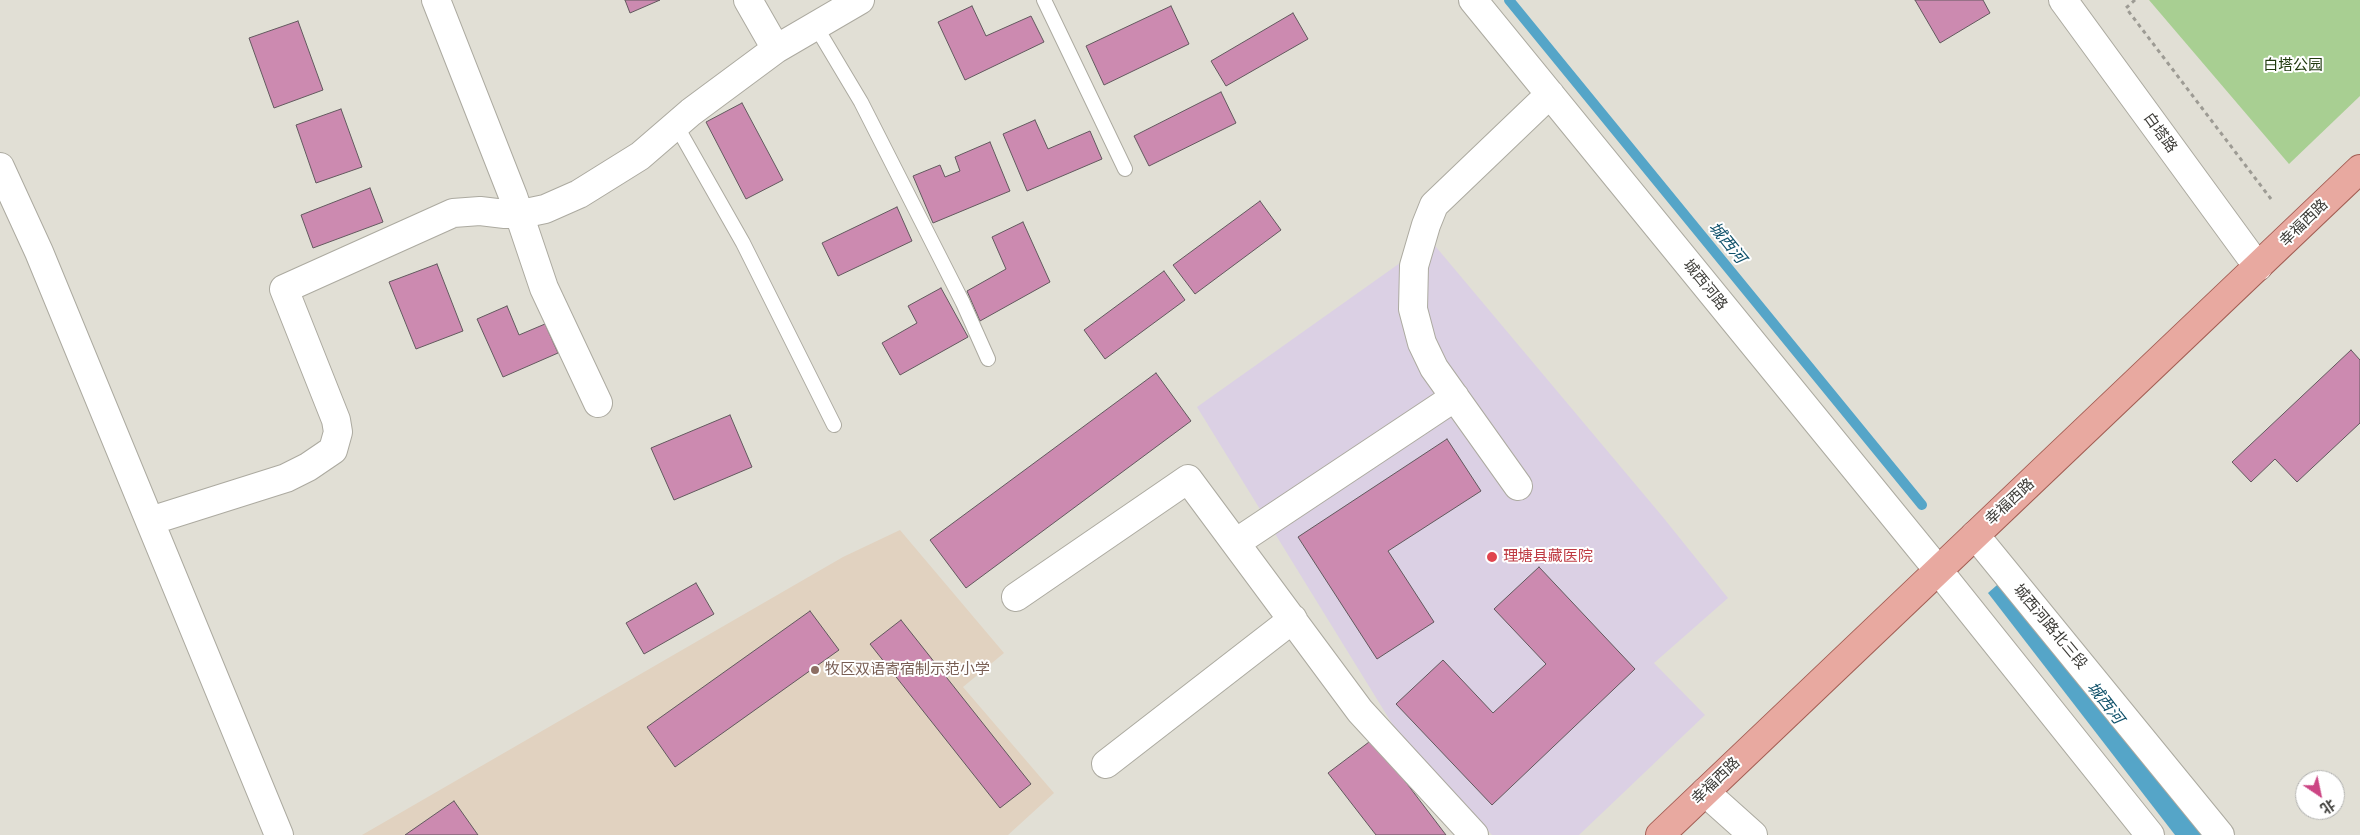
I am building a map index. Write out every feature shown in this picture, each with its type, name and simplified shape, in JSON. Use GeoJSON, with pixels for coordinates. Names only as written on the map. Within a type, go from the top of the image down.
{"type":"FeatureCollection","features":[{"type":"Feature","properties":{"kind":"main road","name":"幸福西路"},"geometry":{"type":"LineString","coordinates":[[1660,835],[2360,169]]}},
{"type":"Feature","properties":{"kind":"street"},"geometry":{"type":"LineString","coordinates":[[436,0],[495,148],[544,288],[598,403]]}},
{"type":"Feature","properties":{"kind":"street"},"geometry":{"type":"LineString","coordinates":[[748,0],[776,49]]}},
{"type":"Feature","properties":{"kind":"street"},"geometry":{"type":"LineString","coordinates":[[150,521],[286,478],[308,467],[333,450],[338,432],[336,420],[284,289],[453,213],[480,211],[517,214],[545,209],[579,194],[640,156],[676,125],[776,49],[860,0]]}},
{"type":"Feature","properties":{"kind":"street","name":"城西河路"},"geometry":{"type":"LineString","coordinates":[[1473,0],[1938,570]]}},
{"type":"Feature","properties":{"kind":"street","name":"白塔路"},"geometry":{"type":"LineString","coordinates":[[2063,0],[2258,266]]}},
{"type":"Feature","properties":{"kind":"street"},"geometry":{"type":"LineString","coordinates":[[1518,486],[1434,368],[1422,343],[1413,309],[1414,266],[1434,205],[1550,94]]}},
{"type":"Feature","properties":{"kind":"street"},"geometry":{"type":"LineString","coordinates":[[0,167],[39,252],[279,835]]}},
{"type":"Feature","properties":{"kind":"street"},"geometry":{"type":"LineString","coordinates":[[1237,542],[1455,397]]}},
{"type":"Feature","properties":{"kind":"street"},"geometry":{"type":"LineString","coordinates":[[1016,597],[1188,479],[1237,542],[1360,711],[1474,835]]}},
{"type":"Feature","properties":{"kind":"street","name":"城西河路北三段"},"geometry":{"type":"LineString","coordinates":[[1975,535],[2220,835]]}},
{"type":"Feature","properties":{"kind":"street"},"geometry":{"type":"LineString","coordinates":[[1938,570],[2150,835]]}},
{"type":"Feature","properties":{"kind":"street"},"geometry":{"type":"LineString","coordinates":[[1106,764],[1293,619]]}},
{"type":"Feature","properties":{"kind":"street"},"geometry":{"type":"LineString","coordinates":[[1705,792],[1753,835]]}},
{"type":"Feature","properties":{"kind":"lane"},"geometry":{"type":"LineString","coordinates":[[1044,0],[1125,169]]}},
{"type":"Feature","properties":{"kind":"lane"},"geometry":{"type":"LineString","coordinates":[[815,25],[861,102],[963,303],[988,359]]}},
{"type":"Feature","properties":{"kind":"lane"},"geometry":{"type":"LineString","coordinates":[[676,125],[743,243],[834,425]]}},
{"type":"Feature","properties":{"kind":"path"},"geometry":{"type":"LineString","coordinates":[[2135,0],[2126,8],[2272,199]]}},
{"type":"Feature","properties":{"kind":"shaded area","name":"理塘县藏医院"},"geometry":{"type":"Polygon","coordinates":[[[1431,241],[1662,516],[1728,598],[1654,663],[1705,715],[1579,835],[1492,835],[1409,747],[1399,735],[1197,407],[1431,241]]]}},
{"type":"Feature","properties":{"kind":"shaded area","name":"牧区双语寄宿制示范小学"},"geometry":{"type":"Polygon","coordinates":[[[900,530],[1004,653],[963,687],[1054,793],[1008,835],[362,835],[843,557],[900,530]]]}},
{"type":"Feature","properties":{"kind":"green space","name":"白塔公园"},"geometry":{"type":"Polygon","coordinates":[[[2149,0],[2360,0],[2360,96],[2289,164],[2149,0]]]}},
{"type":"Feature","properties":{"kind":"water"},"geometry":{"type":"Polygon","coordinates":[[[2005,578],[2203,835],[2175,835],[1988,593],[2005,578]]]}},
{"type":"Feature","properties":{"kind":"building"},"geometry":{"type":"Polygon","coordinates":[[[625,0],[660,0],[630,13],[625,0]]]}},
{"type":"Feature","properties":{"kind":"building"},"geometry":{"type":"Polygon","coordinates":[[[1915,0],[1983,0],[1990,13],[1940,43],[1915,0]]]}},
{"type":"Feature","properties":{"kind":"building"},"geometry":{"type":"Polygon","coordinates":[[[972,6],[986,36],[1031,16],[1044,42],[965,80],[938,22],[972,6]]]}},
{"type":"Feature","properties":{"kind":"building"},"geometry":{"type":"Polygon","coordinates":[[[1171,6],[1189,44],[1104,85],[1086,46],[1171,6]]]}},
{"type":"Feature","properties":{"kind":"building"},"geometry":{"type":"Polygon","coordinates":[[[1293,13],[1308,39],[1226,86],[1211,61],[1293,13]]]}},
{"type":"Feature","properties":{"kind":"building"},"geometry":{"type":"Polygon","coordinates":[[[298,21],[323,90],[274,108],[249,38],[298,21]]]}},
{"type":"Feature","properties":{"kind":"building"},"geometry":{"type":"Polygon","coordinates":[[[1221,92],[1236,123],[1149,166],[1134,136],[1221,92]]]}},
{"type":"Feature","properties":{"kind":"building"},"geometry":{"type":"Polygon","coordinates":[[[742,103],[783,180],[746,199],[706,122],[742,103]]]}},
{"type":"Feature","properties":{"kind":"building"},"geometry":{"type":"Polygon","coordinates":[[[341,109],[362,167],[316,183],[296,125],[341,109]]]}},
{"type":"Feature","properties":{"kind":"building"},"geometry":{"type":"Polygon","coordinates":[[[1035,120],[1048,149],[1090,131],[1102,159],[1027,191],[1003,134],[1035,120]]]}},
{"type":"Feature","properties":{"kind":"building"},"geometry":{"type":"Polygon","coordinates":[[[990,142],[1010,191],[933,223],[913,176],[940,165],[945,177],[960,171],[955,157],[990,142]]]}},
{"type":"Feature","properties":{"kind":"building"},"geometry":{"type":"Polygon","coordinates":[[[370,188],[383,222],[313,248],[301,215],[370,188]]]}},
{"type":"Feature","properties":{"kind":"building"},"geometry":{"type":"Polygon","coordinates":[[[1260,201],[1281,230],[1195,294],[1173,265],[1260,201]]]}},
{"type":"Feature","properties":{"kind":"building"},"geometry":{"type":"Polygon","coordinates":[[[897,207],[912,241],[838,276],[822,243],[897,207]]]}},
{"type":"Feature","properties":{"kind":"building"},"geometry":{"type":"Polygon","coordinates":[[[1023,222],[1050,282],[980,321],[967,291],[1006,269],[992,237],[1023,222]]]}},
{"type":"Feature","properties":{"kind":"building"},"geometry":{"type":"Polygon","coordinates":[[[437,264],[463,331],[416,349],[389,282],[437,264]]]}},
{"type":"Feature","properties":{"kind":"building"},"geometry":{"type":"Polygon","coordinates":[[[1164,271],[1185,300],[1105,359],[1084,330],[1164,271]]]}},
{"type":"Feature","properties":{"kind":"building"},"geometry":{"type":"Polygon","coordinates":[[[941,288],[968,337],[900,375],[882,343],[917,323],[908,306],[941,288]]]}},
{"type":"Feature","properties":{"kind":"building"},"geometry":{"type":"Polygon","coordinates":[[[507,306],[519,335],[545,324],[558,353],[503,377],[477,319],[507,306]]]}},
{"type":"Feature","properties":{"kind":"building"},"geometry":{"type":"Polygon","coordinates":[[[2351,350],[2360,360],[2360,423],[2297,482],[2275,459],[2251,482],[2232,462],[2351,350]]]}},
{"type":"Feature","properties":{"kind":"building"},"geometry":{"type":"Polygon","coordinates":[[[1156,373],[1191,421],[966,588],[930,540],[1156,373]]]}},
{"type":"Feature","properties":{"kind":"building"},"geometry":{"type":"Polygon","coordinates":[[[730,415],[752,467],[674,500],[651,448],[730,415]]]}},
{"type":"Feature","properties":{"kind":"building"},"geometry":{"type":"Polygon","coordinates":[[[1447,439],[1481,491],[1388,551],[1434,622],[1377,659],[1298,537],[1447,439]]]}},
{"type":"Feature","properties":{"kind":"building"},"geometry":{"type":"Polygon","coordinates":[[[1539,567],[1635,669],[1492,805],[1396,704],[1443,660],[1493,713],[1546,664],[1494,609],[1539,567]]]}},
{"type":"Feature","properties":{"kind":"building"},"geometry":{"type":"Polygon","coordinates":[[[696,583],[714,614],[644,654],[626,623],[696,583]]]}},
{"type":"Feature","properties":{"kind":"building"},"geometry":{"type":"Polygon","coordinates":[[[810,611],[839,650],[675,767],[647,727],[810,611]]]}},
{"type":"Feature","properties":{"kind":"building"},"geometry":{"type":"Polygon","coordinates":[[[901,620],[1031,784],[1000,808],[870,644],[901,620]]]}},
{"type":"Feature","properties":{"kind":"building"},"geometry":{"type":"Polygon","coordinates":[[[1373,739],[1446,835],[1376,835],[1328,773],[1373,739]]]}},
{"type":"Feature","properties":{"kind":"building"},"geometry":{"type":"Polygon","coordinates":[[[454,801],[478,835],[405,835],[454,801]]]}},
{"type":"Feature","properties":{"kind":"waterway","name":"城西河"},"geometry":{"type":"LineString","coordinates":[[1509,0],[1922,505]]}},
{"type":"Feature","properties":{"kind":"place","name":"理塘县藏医院"},"geometry":{"type":"Point","coordinates":[1492,557]}},
{"type":"Feature","properties":{"kind":"place","name":"牧区双语寄宿制示范小学"},"geometry":{"type":"Point","coordinates":[815,670]}}]}
